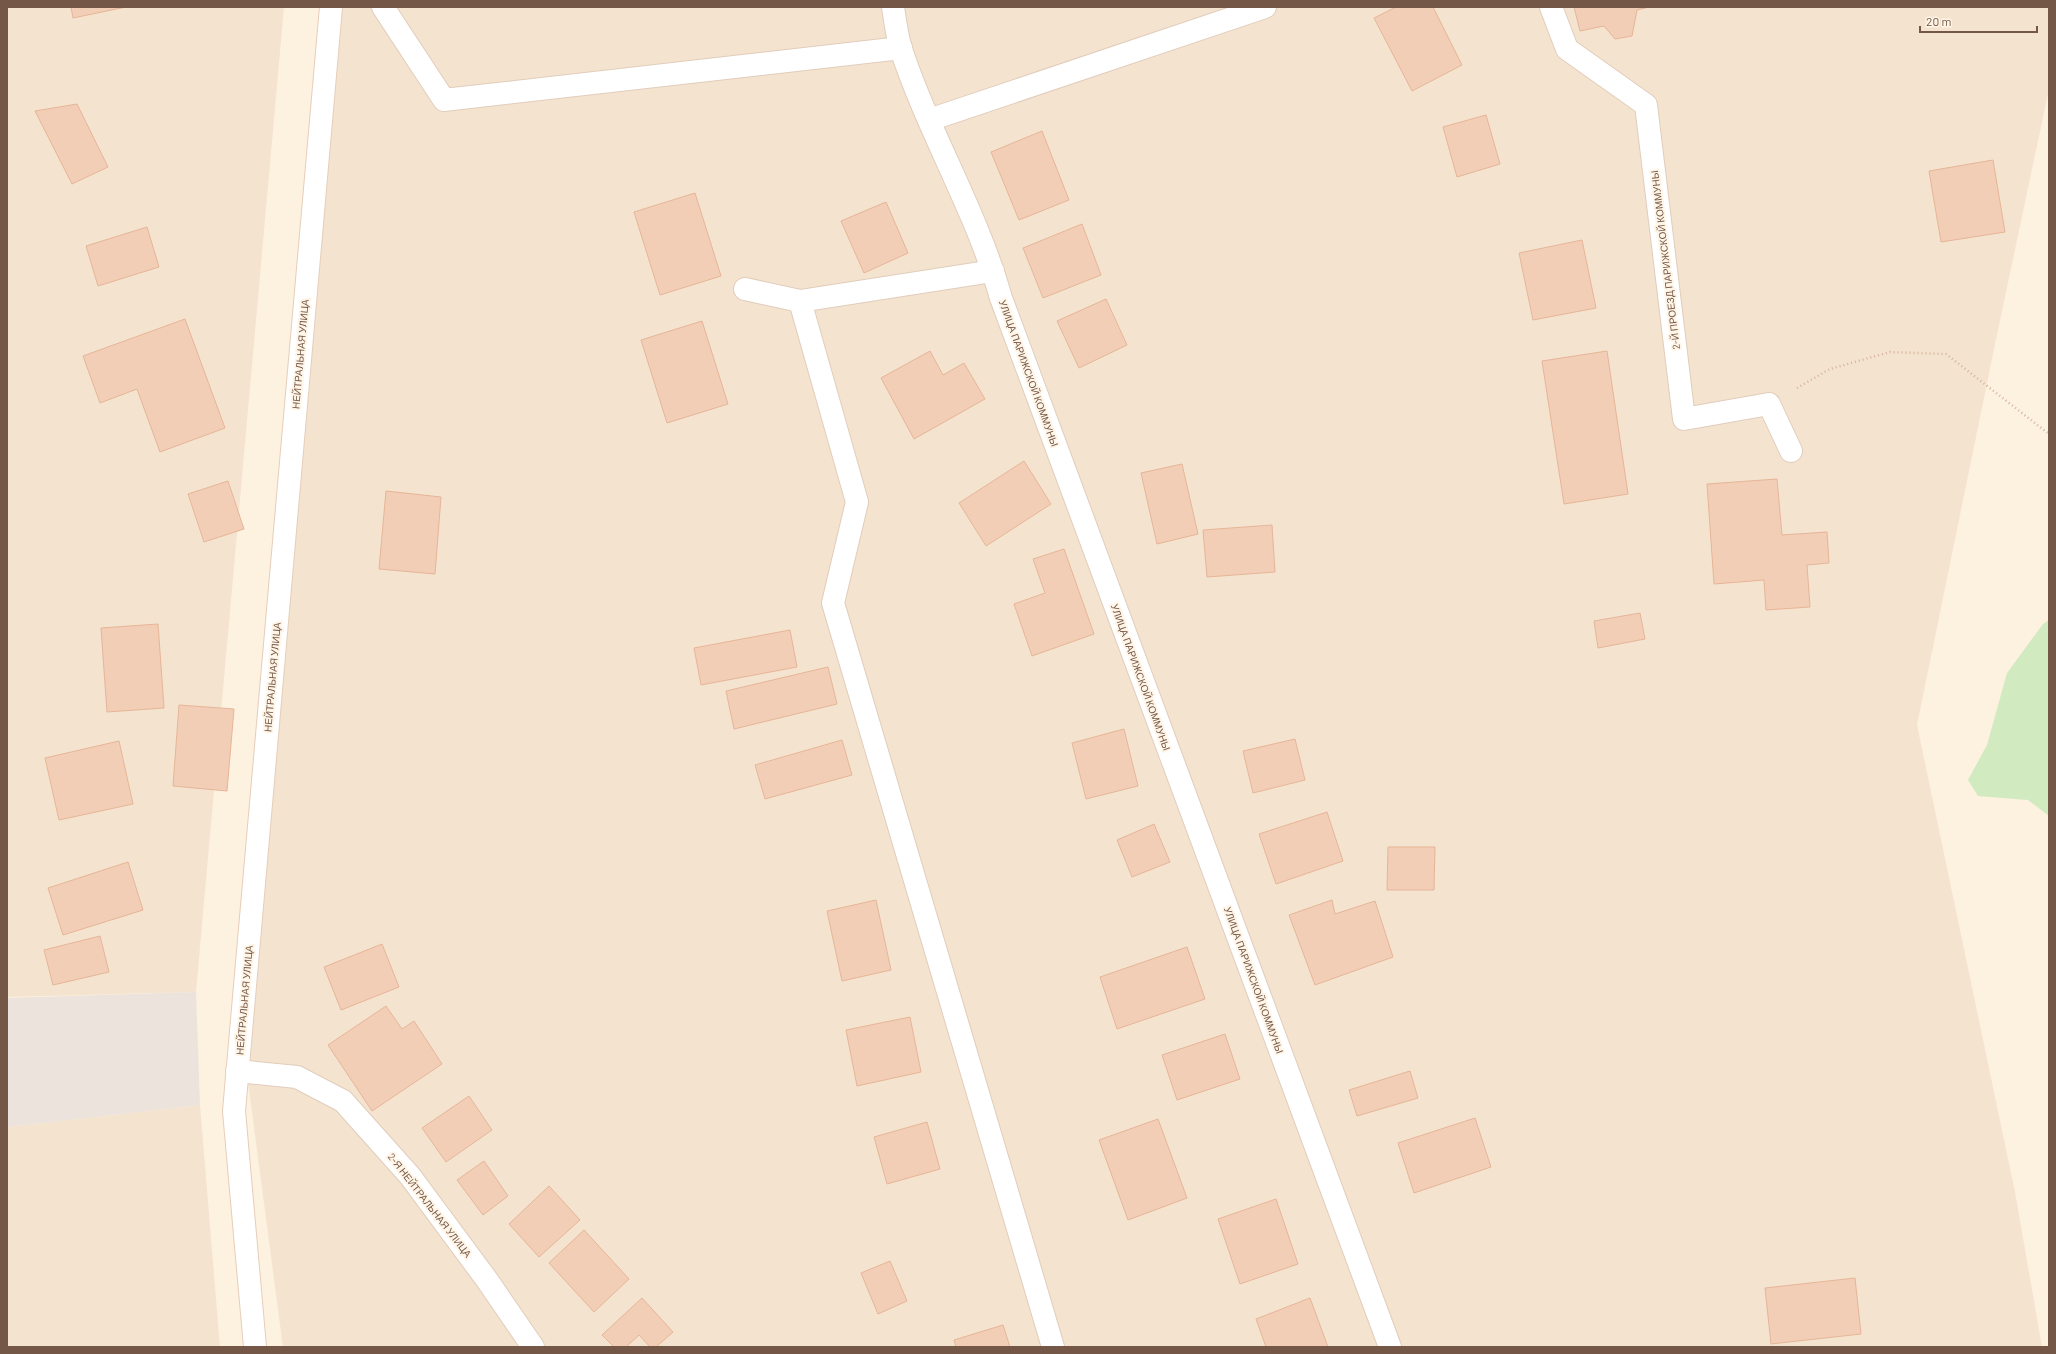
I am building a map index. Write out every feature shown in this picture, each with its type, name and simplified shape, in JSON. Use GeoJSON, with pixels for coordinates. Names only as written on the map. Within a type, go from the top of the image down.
{"type":"FeatureCollection","features":[{"type":"Feature","properties":{"kind":"street","name":"НЕЙТРАЛЬНАЯ УЛИЦА"},"geometry":{"type":"LineString","coordinates":[[255,1347],[234,1111],[331,7]]}},
{"type":"Feature","properties":{"kind":"street"},"geometry":{"type":"LineString","coordinates":[[383,7],[444,100],[901,48]]}},
{"type":"Feature","properties":{"kind":"street","name":"УЛИЦА ПАРИЖСКОЙ КОММУНЫ"},"geometry":{"type":"LineString","coordinates":[[893,7],[901,48],[929,120],[993,271],[1001,298],[1390,1347]]}},
{"type":"Feature","properties":{"kind":"street"},"geometry":{"type":"LineString","coordinates":[[929,120],[1265,7]]}},
{"type":"Feature","properties":{"kind":"street","name":"2-Й ПРОЕЗД ПАРИЖСКОЙ КОММУНЫ"},"geometry":{"type":"LineString","coordinates":[[1551,7],[1567,49],[1646,105],[1684,419],[1769,404]]}},
{"type":"Feature","properties":{"kind":"street"},"geometry":{"type":"LineString","coordinates":[[745,288],[800,301],[993,271]]}},
{"type":"Feature","properties":{"kind":"street"},"geometry":{"type":"LineString","coordinates":[[800,301],[857,502],[833,603],[1053,1347]]}},
{"type":"Feature","properties":{"kind":"street"},"geometry":{"type":"LineString","coordinates":[[1769,404],[1791,451]]}},
{"type":"Feature","properties":{"kind":"street","name":"2-Я НЕЙТРАЛЬНАЯ УЛИЦА"},"geometry":{"type":"LineString","coordinates":[[237,1071],[297,1077],[343,1101],[410,1176],[487,1280],[533,1347]]}},
{"type":"Feature","properties":{"kind":"path"},"geometry":{"type":"LineString","coordinates":[[1769,404],[1830,369],[1890,352],[1946,354],[2049,434]]}},
{"type":"Feature","properties":{"kind":"shaded area"},"geometry":{"type":"Polygon","coordinates":[[[7,7],[284,7],[196,992],[7,997],[7,7]]]}},
{"type":"Feature","properties":{"kind":"shaded area"},"geometry":{"type":"Polygon","coordinates":[[[331,7],[2049,7],[2049,89],[1917,725],[2015,1192],[2042,1347],[283,1347],[241,1029],[331,7]]]}},
{"type":"Feature","properties":{"kind":"shaded area"},"geometry":{"type":"Polygon","coordinates":[[[196,992],[200,1105],[7,1127],[7,998],[196,992]]]}},
{"type":"Feature","properties":{"kind":"shaded area"},"geometry":{"type":"Polygon","coordinates":[[[200,1105],[220,1347],[7,1347],[7,1127],[200,1105]]]}},
{"type":"Feature","properties":{"kind":"green space"},"geometry":{"type":"Polygon","coordinates":[[[2049,620],[2049,816],[2028,800],[1978,796],[1968,780],[1987,745],[2007,673],[2043,624],[2049,620]]]}},
{"type":"Feature","properties":{"kind":"building"},"geometry":{"type":"Polygon","coordinates":[[[71,7],[126,7],[73,18],[71,7]]]}},
{"type":"Feature","properties":{"kind":"building"},"geometry":{"type":"Polygon","coordinates":[[[1396,7],[1433,7],[1462,65],[1412,91],[1374,18],[1396,7]]]}},
{"type":"Feature","properties":{"kind":"building"},"geometry":{"type":"Polygon","coordinates":[[[1574,7],[1649,7],[1637,10],[1632,36],[1615,39],[1604,26],[1580,31],[1574,7]]]}},
{"type":"Feature","properties":{"kind":"building"},"geometry":{"type":"Polygon","coordinates":[[[77,104],[108,167],[72,184],[35,111],[77,104]]]}},
{"type":"Feature","properties":{"kind":"building"},"geometry":{"type":"Polygon","coordinates":[[[1486,115],[1500,164],[1457,177],[1443,127],[1486,115]]]}},
{"type":"Feature","properties":{"kind":"building"},"geometry":{"type":"Polygon","coordinates":[[[1042,131],[1069,200],[1019,220],[991,152],[1042,131]]]}},
{"type":"Feature","properties":{"kind":"building"},"geometry":{"type":"Polygon","coordinates":[[[1993,160],[2005,232],[1941,242],[1929,171],[1993,160]]]}},
{"type":"Feature","properties":{"kind":"building"},"geometry":{"type":"Polygon","coordinates":[[[695,193],[721,276],[660,295],[634,212],[695,193]]]}},
{"type":"Feature","properties":{"kind":"building"},"geometry":{"type":"Polygon","coordinates":[[[886,202],[908,253],[864,273],[841,221],[886,202]]]}},
{"type":"Feature","properties":{"kind":"building"},"geometry":{"type":"Polygon","coordinates":[[[1082,224],[1101,275],[1043,298],[1023,248],[1082,224]]]}},
{"type":"Feature","properties":{"kind":"building"},"geometry":{"type":"Polygon","coordinates":[[[147,227],[159,267],[98,286],[86,246],[147,227]]]}},
{"type":"Feature","properties":{"kind":"building"},"geometry":{"type":"Polygon","coordinates":[[[1582,240],[1596,308],[1533,320],[1519,253],[1582,240]]]}},
{"type":"Feature","properties":{"kind":"building"},"geometry":{"type":"Polygon","coordinates":[[[1106,299],[1127,345],[1079,368],[1057,321],[1106,299]]]}},
{"type":"Feature","properties":{"kind":"building"},"geometry":{"type":"Polygon","coordinates":[[[185,319],[225,428],[160,452],[137,389],[100,403],[83,356],[185,319]]]}},
{"type":"Feature","properties":{"kind":"building"},"geometry":{"type":"Polygon","coordinates":[[[702,321],[728,404],[667,423],[641,340],[702,321]]]}},
{"type":"Feature","properties":{"kind":"building"},"geometry":{"type":"Polygon","coordinates":[[[930,351],[943,375],[964,363],[985,399],[914,439],[881,378],[930,351]]]}},
{"type":"Feature","properties":{"kind":"building"},"geometry":{"type":"Polygon","coordinates":[[[1607,351],[1628,494],[1564,504],[1542,361],[1607,351]]]}},
{"type":"Feature","properties":{"kind":"building"},"geometry":{"type":"Polygon","coordinates":[[[1024,461],[1051,504],[986,546],[959,503],[1024,461]]]}},
{"type":"Feature","properties":{"kind":"building"},"geometry":{"type":"Polygon","coordinates":[[[1182,464],[1198,534],[1157,544],[1141,473],[1182,464]]]}},
{"type":"Feature","properties":{"kind":"building"},"geometry":{"type":"Polygon","coordinates":[[[1777,479],[1782,535],[1827,532],[1829,563],[1807,565],[1810,607],[1766,610],[1764,580],[1714,584],[1707,484],[1777,479]]]}},
{"type":"Feature","properties":{"kind":"building"},"geometry":{"type":"Polygon","coordinates":[[[228,481],[244,529],[204,542],[188,494],[228,481]]]}},
{"type":"Feature","properties":{"kind":"building"},"geometry":{"type":"Polygon","coordinates":[[[386,491],[441,497],[435,574],[379,569],[386,491]]]}},
{"type":"Feature","properties":{"kind":"building"},"geometry":{"type":"Polygon","coordinates":[[[1272,525],[1275,572],[1207,577],[1203,530],[1272,525]]]}},
{"type":"Feature","properties":{"kind":"building"},"geometry":{"type":"Polygon","coordinates":[[[1064,549],[1094,634],[1032,656],[1014,604],[1045,593],[1033,559],[1064,549]]]}},
{"type":"Feature","properties":{"kind":"building"},"geometry":{"type":"Polygon","coordinates":[[[1640,613],[1645,639],[1598,648],[1594,621],[1640,613]]]}},
{"type":"Feature","properties":{"kind":"building"},"geometry":{"type":"Polygon","coordinates":[[[158,624],[164,708],[107,712],[101,628],[158,624]]]}},
{"type":"Feature","properties":{"kind":"building"},"geometry":{"type":"Polygon","coordinates":[[[790,630],[797,667],[701,685],[694,648],[790,630]]]}},
{"type":"Feature","properties":{"kind":"building"},"geometry":{"type":"Polygon","coordinates":[[[828,667],[837,704],[734,729],[726,691],[828,667]]]}},
{"type":"Feature","properties":{"kind":"building"},"geometry":{"type":"Polygon","coordinates":[[[179,705],[234,709],[227,791],[173,786],[179,705]]]}},
{"type":"Feature","properties":{"kind":"building"},"geometry":{"type":"Polygon","coordinates":[[[1124,729],[1138,786],[1086,799],[1072,743],[1124,729]]]}},
{"type":"Feature","properties":{"kind":"building"},"geometry":{"type":"Polygon","coordinates":[[[1295,739],[1305,780],[1253,793],[1243,751],[1295,739]]]}},
{"type":"Feature","properties":{"kind":"building"},"geometry":{"type":"Polygon","coordinates":[[[842,740],[852,775],[765,799],[755,765],[842,740]]]}},
{"type":"Feature","properties":{"kind":"building"},"geometry":{"type":"Polygon","coordinates":[[[119,741],[133,804],[59,820],[45,758],[119,741]]]}},
{"type":"Feature","properties":{"kind":"building"},"geometry":{"type":"Polygon","coordinates":[[[1327,812],[1343,861],[1276,884],[1259,834],[1327,812]]]}},
{"type":"Feature","properties":{"kind":"building"},"geometry":{"type":"Polygon","coordinates":[[[1154,824],[1170,862],[1132,877],[1117,840],[1154,824]]]}},
{"type":"Feature","properties":{"kind":"building"},"geometry":{"type":"Polygon","coordinates":[[[1388,847],[1435,847],[1434,890],[1387,890],[1388,847]]]}},
{"type":"Feature","properties":{"kind":"building"},"geometry":{"type":"Polygon","coordinates":[[[128,862],[143,910],[63,935],[48,888],[128,862]]]}},
{"type":"Feature","properties":{"kind":"building"},"geometry":{"type":"Polygon","coordinates":[[[876,900],[891,970],[842,981],[827,911],[876,900]]]}},
{"type":"Feature","properties":{"kind":"building"},"geometry":{"type":"Polygon","coordinates":[[[1332,900],[1335,914],[1375,901],[1393,957],[1315,985],[1289,915],[1332,900]]]}},
{"type":"Feature","properties":{"kind":"building"},"geometry":{"type":"Polygon","coordinates":[[[100,936],[109,972],[53,985],[44,950],[100,936]]]}},
{"type":"Feature","properties":{"kind":"building"},"geometry":{"type":"Polygon","coordinates":[[[382,944],[399,987],[341,1010],[324,967],[382,944]]]}},
{"type":"Feature","properties":{"kind":"building"},"geometry":{"type":"Polygon","coordinates":[[[1187,947],[1205,999],[1117,1029],[1100,977],[1187,947]]]}},
{"type":"Feature","properties":{"kind":"building"},"geometry":{"type":"Polygon","coordinates":[[[386,1006],[402,1029],[414,1021],[442,1064],[372,1111],[328,1045],[386,1006]]]}},
{"type":"Feature","properties":{"kind":"building"},"geometry":{"type":"Polygon","coordinates":[[[910,1017],[921,1072],[857,1086],[846,1030],[910,1017]]]}},
{"type":"Feature","properties":{"kind":"building"},"geometry":{"type":"Polygon","coordinates":[[[1225,1034],[1240,1079],[1177,1100],[1162,1055],[1225,1034]]]}},
{"type":"Feature","properties":{"kind":"building"},"geometry":{"type":"Polygon","coordinates":[[[1410,1071],[1418,1098],[1357,1116],[1349,1090],[1410,1071]]]}},
{"type":"Feature","properties":{"kind":"building"},"geometry":{"type":"Polygon","coordinates":[[[469,1096],[492,1130],[446,1162],[422,1128],[469,1096]]]}},
{"type":"Feature","properties":{"kind":"building"},"geometry":{"type":"Polygon","coordinates":[[[1475,1118],[1491,1167],[1414,1193],[1398,1143],[1475,1118]]]}},
{"type":"Feature","properties":{"kind":"building"},"geometry":{"type":"Polygon","coordinates":[[[1158,1119],[1187,1198],[1128,1220],[1099,1140],[1158,1119]]]}},
{"type":"Feature","properties":{"kind":"building"},"geometry":{"type":"Polygon","coordinates":[[[927,1122],[940,1169],[887,1184],[874,1137],[927,1122]]]}},
{"type":"Feature","properties":{"kind":"building"},"geometry":{"type":"Polygon","coordinates":[[[484,1161],[508,1196],[483,1215],[457,1180],[484,1161]]]}},
{"type":"Feature","properties":{"kind":"building"},"geometry":{"type":"Polygon","coordinates":[[[549,1186],[580,1220],[539,1257],[509,1224],[549,1186]]]}},
{"type":"Feature","properties":{"kind":"building"},"geometry":{"type":"Polygon","coordinates":[[[1276,1199],[1298,1264],[1240,1284],[1218,1219],[1276,1199]]]}},
{"type":"Feature","properties":{"kind":"building"},"geometry":{"type":"Polygon","coordinates":[[[584,1230],[629,1279],[594,1312],[549,1263],[584,1230]]]}},
{"type":"Feature","properties":{"kind":"building"},"geometry":{"type":"Polygon","coordinates":[[[890,1261],[907,1301],[878,1314],[861,1273],[890,1261]]]}},
{"type":"Feature","properties":{"kind":"building"},"geometry":{"type":"Polygon","coordinates":[[[1855,1278],[1861,1334],[1771,1344],[1765,1288],[1855,1278]]]}},
{"type":"Feature","properties":{"kind":"building"},"geometry":{"type":"Polygon","coordinates":[[[642,1298],[673,1332],[656,1347],[650,1347],[639,1335],[626,1347],[614,1347],[602,1335],[642,1298]]]}},
{"type":"Feature","properties":{"kind":"building"},"geometry":{"type":"Polygon","coordinates":[[[1310,1298],[1328,1347],[1266,1347],[1256,1319],[1310,1298]]]}},
{"type":"Feature","properties":{"kind":"building"},"geometry":{"type":"Polygon","coordinates":[[[1003,1325],[1010,1347],[956,1347],[954,1340],[1003,1325]]]}}]}
